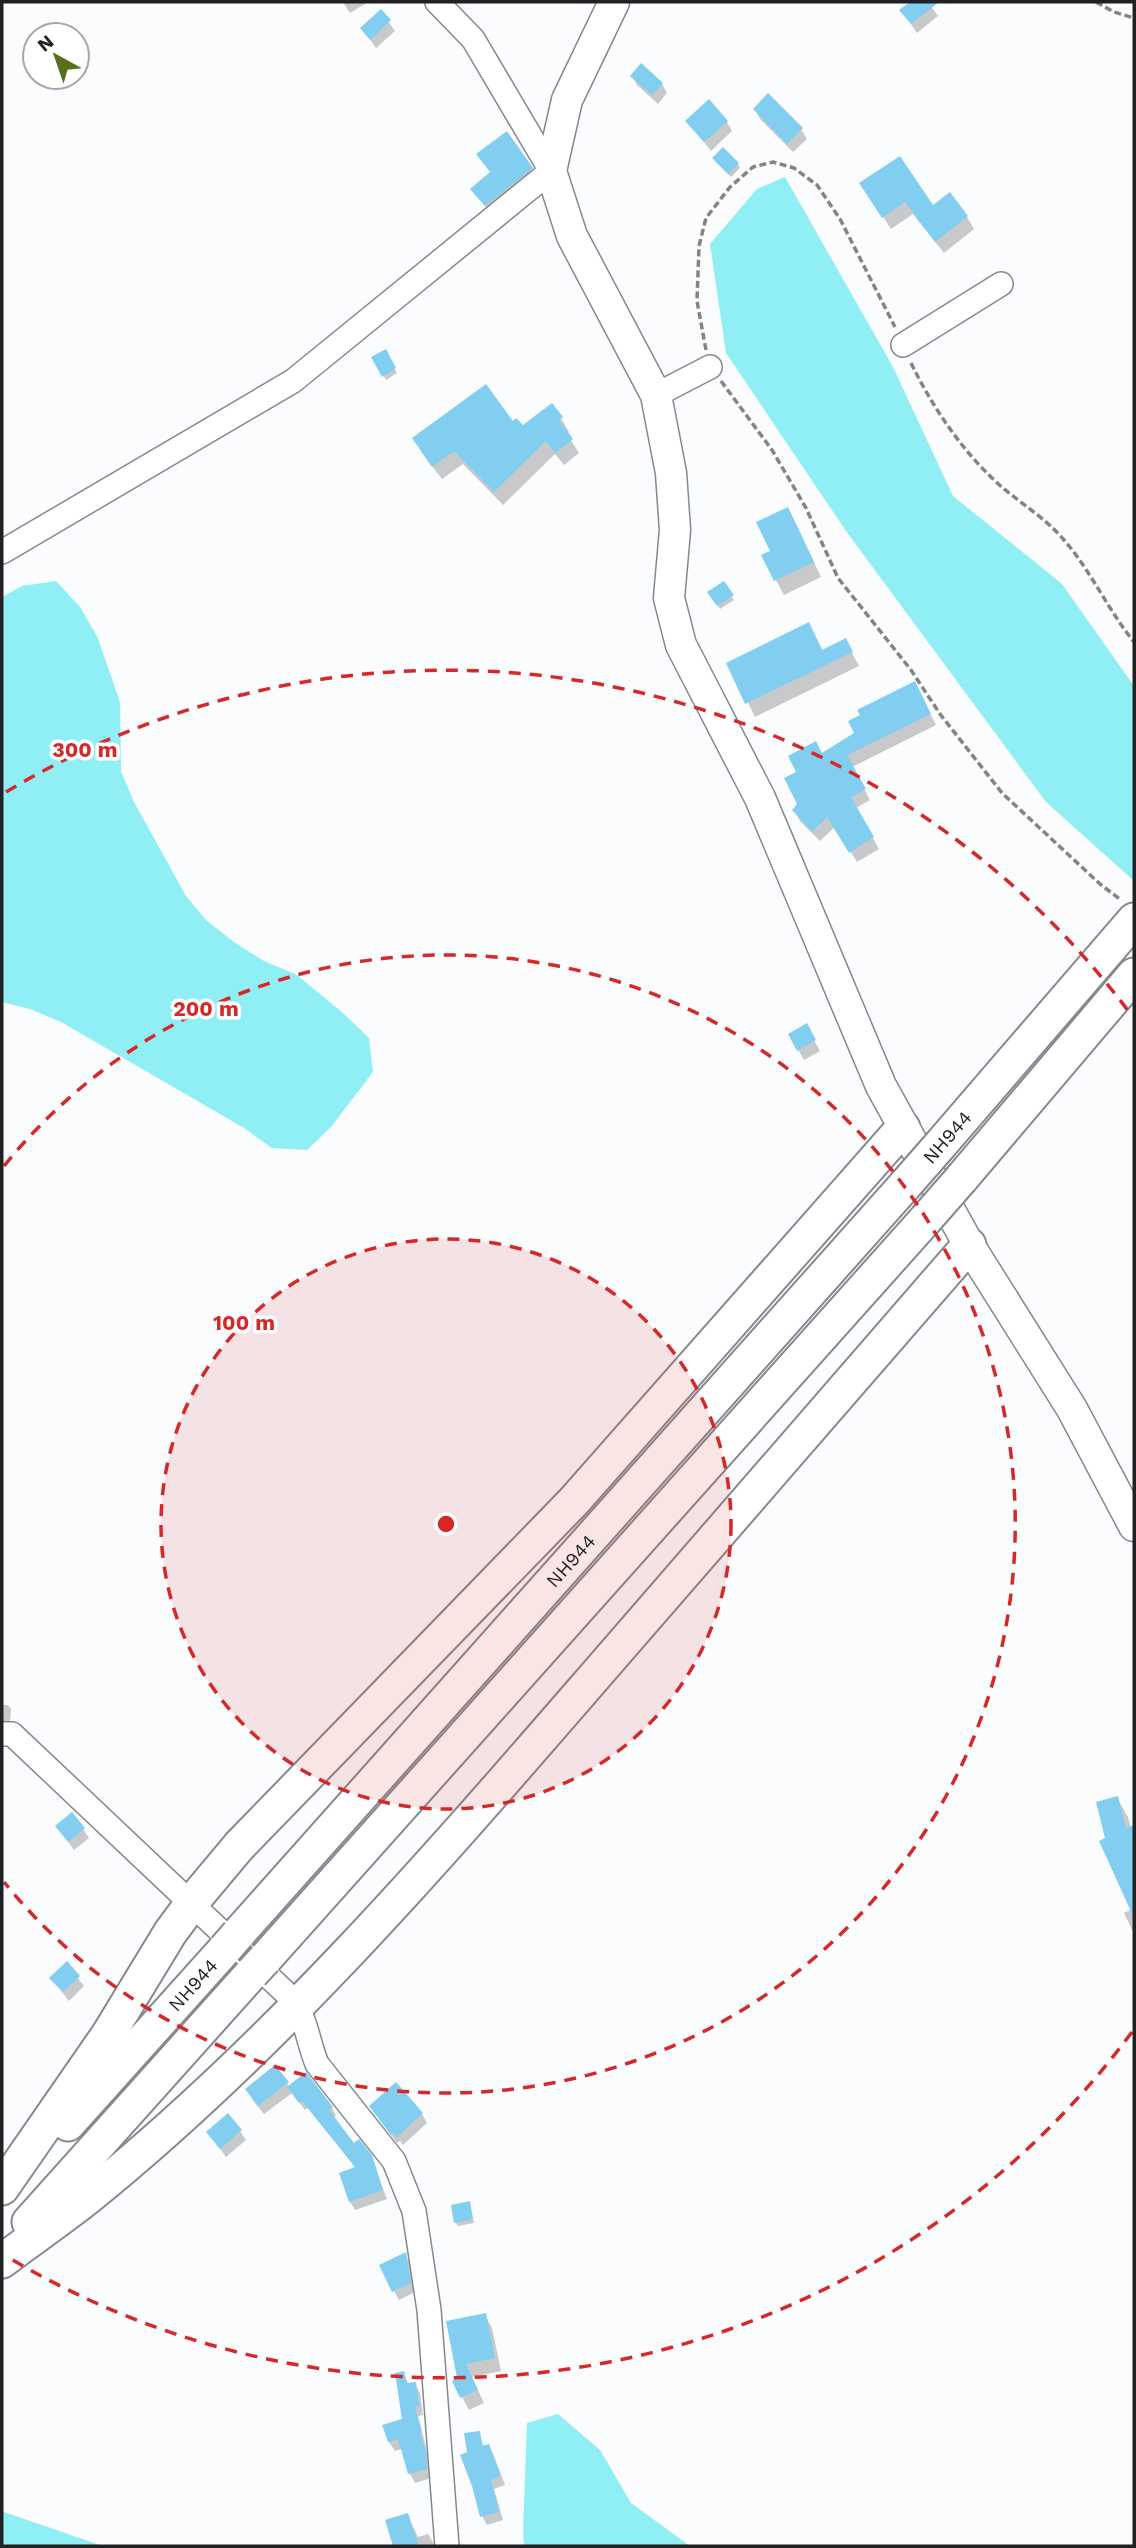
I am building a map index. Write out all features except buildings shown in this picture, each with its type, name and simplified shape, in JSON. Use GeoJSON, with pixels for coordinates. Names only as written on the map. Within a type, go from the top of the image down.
{"type":"FeatureCollection","features":[{"type":"Feature","properties":{"kind":"highway","name":"NH944"},"geometry":{"type":"LineString","coordinates":[[2,2197],[906,1184],[1131,915]]}},
{"type":"Feature","properties":{"kind":"highway","name":"NH944"},"geometry":{"type":"LineString","coordinates":[[2,2253],[926,1219],[1134,975]]}},
{"type":"Feature","properties":{"kind":"highway"},"geometry":{"type":"LineString","coordinates":[[2,2188],[108,2035],[170,1933],[239,1846],[574,1501],[903,1128]]}},
{"type":"Feature","properties":{"kind":"highway"},"geometry":{"type":"LineString","coordinates":[[2,2261],[87,2197],[205,2094],[297,2006],[386,1914],[969,1245]]}},
{"type":"Feature","properties":{"kind":"main road"},"geometry":{"type":"LineString","coordinates":[[614,2],[567,100],[551,172],[572,236],[656,395],[671,473],[675,530],[669,598],[681,645],[760,798],[881,1086],[969,1245],[1072,1409],[1134,1526]]}},
{"type":"Feature","properties":{"kind":"street"},"geometry":{"type":"LineString","coordinates":[[2,552],[293,381],[551,172],[473,39],[437,2]]}},
{"type":"Feature","properties":{"kind":"street"},"geometry":{"type":"LineString","coordinates":[[902,345],[1001,284]]}},
{"type":"Feature","properties":{"kind":"street"},"geometry":{"type":"LineString","coordinates":[[656,395],[710,367]]}},
{"type":"Feature","properties":{"kind":"street"},"geometry":{"type":"LineString","coordinates":[[2,1734],[12,1734],[273,1979],[297,2006],[304,2019],[317,2064],[394,2161],[414,2211],[429,2310],[447,2546]]}},
{"type":"Feature","properties":{"kind":"path"},"geometry":{"type":"LineString","coordinates":[[1096,2],[1114,12],[1134,18]]}},
{"type":"Feature","properties":{"kind":"path"},"geometry":{"type":"LineString","coordinates":[[1131,915],[1002,793],[940,714],[911,670],[838,578],[806,508],[779,462],[710,367],[697,301],[699,246],[706,218],[730,187],[753,167],[773,162],[794,168],[817,185],[840,219],[912,366],[948,427],[989,475],[1011,495],[1040,515],[1064,540],[1134,642]]}},
{"type":"Feature","properties":{"kind":"water"},"geometry":{"type":"Polygon","coordinates":[[[785,177],[893,367],[953,496],[1062,584],[1134,686],[1134,881],[1046,802],[846,531],[726,353],[710,244],[757,189],[785,177]]]}},
{"type":"Feature","properties":{"kind":"water"},"geometry":{"type":"Polygon","coordinates":[[[56,581],[80,607],[97,636],[120,702],[121,771],[134,802],[186,896],[207,921],[234,942],[264,961],[297,975],[369,1038],[373,1072],[331,1127],[307,1150],[272,1148],[244,1128],[61,1022],[30,1009],[2,1002],[2,597],[22,586],[56,581]]]}},
{"type":"Feature","properties":{"kind":"water"},"geometry":{"type":"Polygon","coordinates":[[[558,2414],[600,2450],[631,2503],[690,2546],[524,2546],[527,2423],[558,2414]]]}},
{"type":"Feature","properties":{"kind":"water"},"geometry":{"type":"Polygon","coordinates":[[[2,2510],[4,2512],[103,2546],[2,2546],[2,2510]]]}}]}
